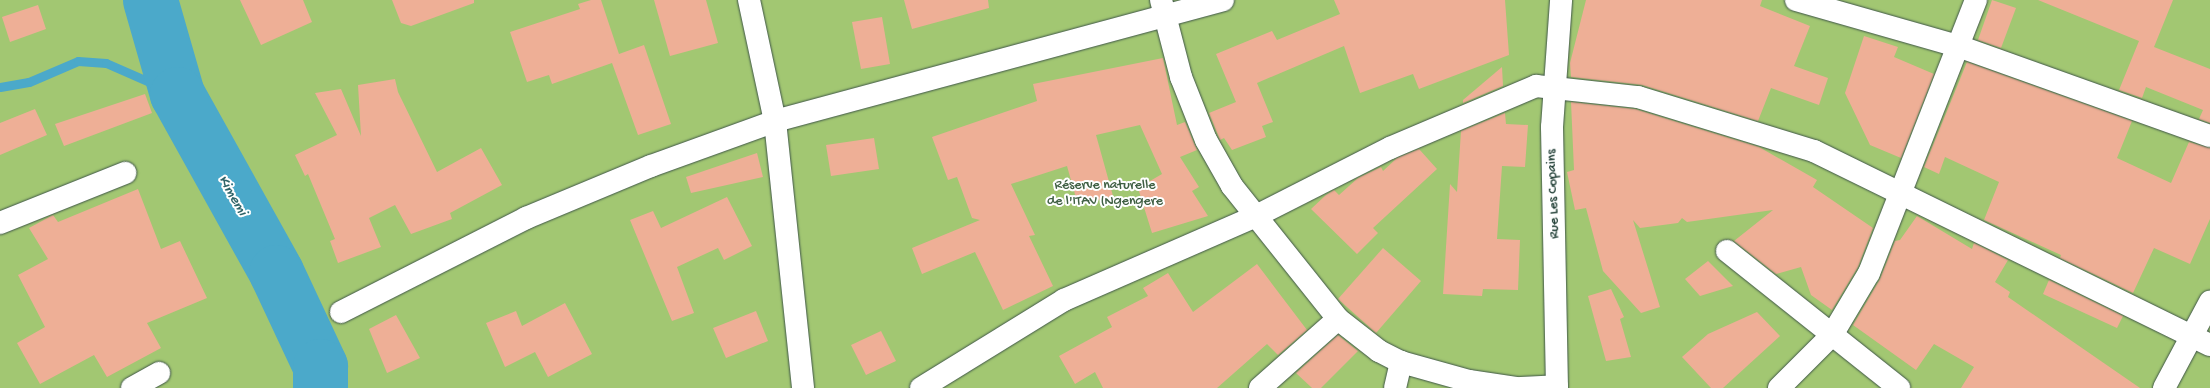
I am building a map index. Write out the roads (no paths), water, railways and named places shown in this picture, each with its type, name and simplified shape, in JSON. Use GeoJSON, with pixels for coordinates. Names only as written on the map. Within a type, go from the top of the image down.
{"type":"FeatureCollection","features":[{"type":"Feature","properties":{"kind":"street"},"geometry":{"type":"LineString","coordinates":[[749,0],[774,122],[804,388]]}},
{"type":"Feature","properties":{"kind":"street"},"geometry":{"type":"LineString","coordinates":[[341,312],[526,218],[650,166],[774,122],[1162,8],[1223,0]]}},
{"type":"Feature","properties":{"kind":"street","name":"Rue Les Copains"},"geometry":{"type":"LineString","coordinates":[[1557,387],[1554,86],[1561,0]]}},
{"type":"Feature","properties":{"kind":"street"},"geometry":{"type":"LineString","coordinates":[[1796,0],[1961,47],[2210,136]]}},
{"type":"Feature","properties":{"kind":"street"},"geometry":{"type":"LineString","coordinates":[[1779,388],[1832,335],[1869,273],[1903,193],[1961,47],[1976,0]]}},
{"type":"Feature","properties":{"kind":"street"},"geometry":{"type":"LineString","coordinates":[[1162,8],[1191,107],[1206,140],[1232,186],[1338,319],[1379,351],[1401,362],[1469,382],[1517,388]]}},
{"type":"Feature","properties":{"kind":"street"},"geometry":{"type":"LineString","coordinates":[[921,388],[1064,300],[1256,216],[1465,114],[1536,86],[1554,86],[1638,97],[1692,112],[1814,151],[1903,193],[2201,341]]}},
{"type":"Feature","properties":{"kind":"street"},"geometry":{"type":"LineString","coordinates":[[0,222],[125,173]]}},
{"type":"Feature","properties":{"kind":"street"},"geometry":{"type":"LineString","coordinates":[[1727,251],[1899,388]]}},
{"type":"Feature","properties":{"kind":"street"},"geometry":{"type":"LineString","coordinates":[[2164,388],[2201,341],[2210,302]]}},
{"type":"Feature","properties":{"kind":"street"},"geometry":{"type":"LineString","coordinates":[[1260,388],[1338,319]]}},
{"type":"Feature","properties":{"kind":"street"},"geometry":{"type":"LineString","coordinates":[[1395,388],[1401,362]]}},
{"type":"Feature","properties":{"kind":"street"},"geometry":{"type":"LineString","coordinates":[[132,388],[159,373]]}},
{"type":"Feature","properties":{"kind":"street"},"geometry":{"type":"LineString","coordinates":[[1521,388],[1557,387]]}},
{"type":"Feature","properties":{"kind":"waterway","name":"Kimemi"},"geometry":{"type":"LineString","coordinates":[[150,0],[177,94],[276,272],[320,366],[320,388]]}},
{"type":"Feature","properties":{"kind":"waterway"},"geometry":{"type":"LineString","coordinates":[[0,87],[29,82],[78,61],[106,63],[177,94]]}},
{"type":"Feature","properties":{"kind":"park label","name":"Réserve naturelle de l'ITAV (Ngengere"},"geometry":{"type":"Point","coordinates":[1105,194]}}]}
